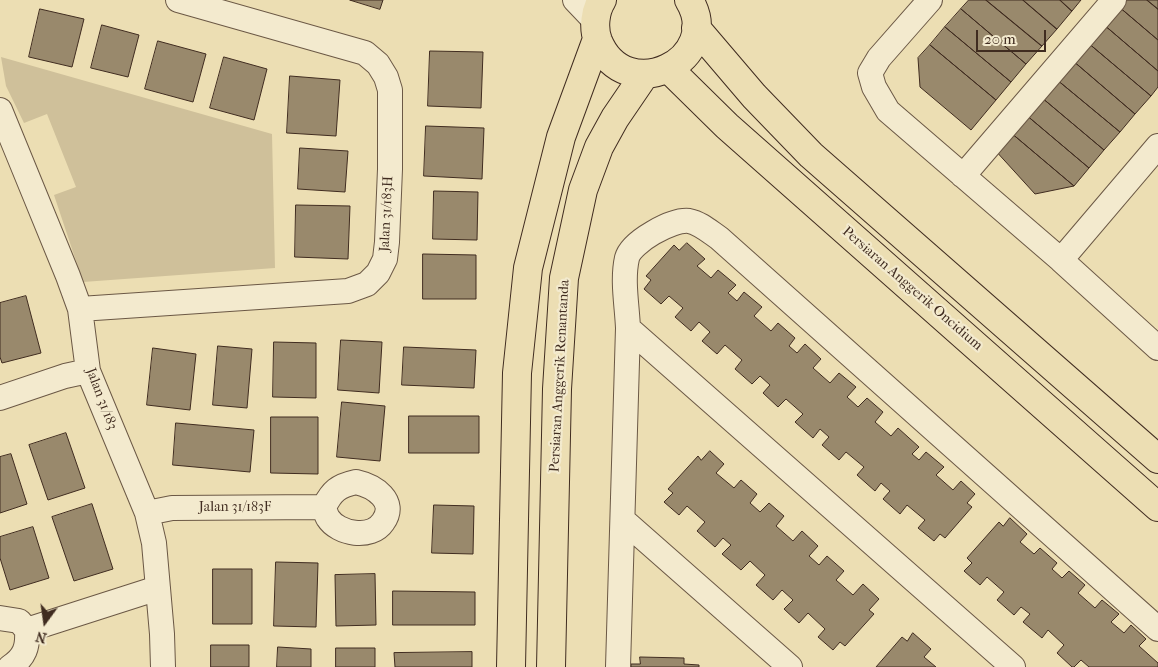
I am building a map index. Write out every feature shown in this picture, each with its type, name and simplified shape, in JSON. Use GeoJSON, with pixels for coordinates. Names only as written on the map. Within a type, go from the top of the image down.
{"type":"FeatureCollection","features":[{"type":"Feature","properties":{"kind":"main road"},"geometry":{"type":"LineString","coordinates":[[696,11],[754,96],[811,155],[1158,459]]}},
{"type":"Feature","properties":{"kind":"main road","name":"Persiaran Anggerik Renantanda"},"geometry":{"type":"LineString","coordinates":[[551,667],[556,389],[564,278],[583,190],[599,147],[615,118],[657,72],[679,62],[688,52],[693,41],[696,11]]}},
{"type":"Feature","properties":{"kind":"main road"},"geometry":{"type":"LineString","coordinates":[[598,20],[602,48],[616,64],[625,70],[657,72]]}},
{"type":"Feature","properties":{"kind":"main road"},"geometry":{"type":"LineString","coordinates":[[511,667],[517,373],[528,268],[560,137],[598,20]]}},
{"type":"Feature","properties":{"kind":"main road","name":"Persiaran Anggerik Oncidium"},"geometry":{"type":"LineString","coordinates":[[657,72],[728,126],[1158,507]]}},
{"type":"Feature","properties":{"kind":"street","name":"Jalan 31/183H"},"geometry":{"type":"LineString","coordinates":[[80,309],[348,291],[367,284],[378,273],[385,259],[390,169],[390,90],[386,77],[378,64],[365,53],[178,0]]}},
{"type":"Feature","properties":{"kind":"street"},"geometry":{"type":"LineString","coordinates":[[575,0],[598,20]]}},
{"type":"Feature","properties":{"kind":"street"},"geometry":{"type":"LineString","coordinates":[[930,0],[879,58],[870,73],[874,87],[888,111],[1061,260],[1158,348]]}},
{"type":"Feature","properties":{"kind":"street"},"geometry":{"type":"LineString","coordinates":[[963,176],[1114,0]]}},
{"type":"Feature","properties":{"kind":"street","name":"Jalan 31/183"},"geometry":{"type":"LineString","coordinates":[[1,115],[68,276],[80,309],[88,371],[147,514],[154,543],[162,634],[162,667]]}},
{"type":"Feature","properties":{"kind":"street"},"geometry":{"type":"LineString","coordinates":[[1061,260],[1158,146]]}},
{"type":"Feature","properties":{"kind":"street"},"geometry":{"type":"LineString","coordinates":[[618,667],[628,328],[625,275],[628,255],[638,243],[653,233],[669,225],[688,221],[704,227],[719,238],[1158,629]]}},
{"type":"Feature","properties":{"kind":"street"},"geometry":{"type":"LineString","coordinates":[[628,328],[1013,667]]}},
{"type":"Feature","properties":{"kind":"street"},"geometry":{"type":"LineString","coordinates":[[0,398],[65,376],[88,371]]}},
{"type":"Feature","properties":{"kind":"street","name":"Jalan 31/183F"},"geometry":{"type":"LineString","coordinates":[[147,514],[172,508],[324,507]]}},
{"type":"Feature","properties":{"kind":"street"},"geometry":{"type":"LineString","coordinates":[[623,520],[790,667]]}},
{"type":"Feature","properties":{"kind":"street"},"geometry":{"type":"LineString","coordinates":[[27,630],[158,588]]}},
{"type":"Feature","properties":{"kind":"street"},"geometry":{"type":"LineString","coordinates":[[0,618],[19,621],[27,630],[28,643],[22,658],[10,667]]}},
{"type":"Feature","properties":{"kind":"shaded area"},"geometry":{"type":"Polygon","coordinates":[[[1,57],[272,134],[275,268],[83,282],[54,195],[76,187],[47,114],[24,123],[6,86],[1,57]]]}},
{"type":"Feature","properties":{"kind":"building"},"geometry":{"type":"Polygon","coordinates":[[[350,0],[383,0],[380,9],[350,0]]]}},
{"type":"Feature","properties":{"kind":"building"},"geometry":{"type":"Polygon","coordinates":[[[969,0],[986,0],[1042,46],[1026,64],[961,9],[969,0]]]}},
{"type":"Feature","properties":{"kind":"building"},"geometry":{"type":"Polygon","coordinates":[[[986,0],[1023,0],[1057,29],[1042,46],[986,0]]]}},
{"type":"Feature","properties":{"kind":"building"},"geometry":{"type":"Polygon","coordinates":[[[1023,0],[1060,0],[1072,11],[1057,29],[1023,0]]]}},
{"type":"Feature","properties":{"kind":"building"},"geometry":{"type":"Polygon","coordinates":[[[1060,0],[1081,0],[1072,11],[1060,0]]]}},
{"type":"Feature","properties":{"kind":"building"},"geometry":{"type":"Polygon","coordinates":[[[1123,0],[1147,0],[1158,9],[1158,40],[1118,6],[1123,0]]]}},
{"type":"Feature","properties":{"kind":"building"},"geometry":{"type":"Polygon","coordinates":[[[1147,0],[1158,0],[1158,9],[1147,0]]]}},
{"type":"Feature","properties":{"kind":"building"},"geometry":{"type":"Polygon","coordinates":[[[1118,6],[1158,40],[1158,71],[1103,24],[1118,6]]]}},
{"type":"Feature","properties":{"kind":"building"},"geometry":{"type":"Polygon","coordinates":[[[40,9],[84,19],[72,67],[29,57],[40,9]]]}},
{"type":"Feature","properties":{"kind":"building"},"geometry":{"type":"Polygon","coordinates":[[[961,9],[1026,64],[1011,82],[945,27],[961,9]]]}},
{"type":"Feature","properties":{"kind":"building"},"geometry":{"type":"Polygon","coordinates":[[[1103,24],[1158,71],[1158,87],[1151,96],[1087,42],[1103,24]]]}},
{"type":"Feature","properties":{"kind":"building"},"geometry":{"type":"Polygon","coordinates":[[[102,25],[139,35],[128,77],[91,68],[102,25]]]}},
{"type":"Feature","properties":{"kind":"building"},"geometry":{"type":"Polygon","coordinates":[[[945,27],[1011,82],[996,100],[930,45],[945,27]]]}},
{"type":"Feature","properties":{"kind":"building"},"geometry":{"type":"Polygon","coordinates":[[[158,41],[206,54],[193,102],[145,89],[158,41]]]}},
{"type":"Feature","properties":{"kind":"building"},"geometry":{"type":"Polygon","coordinates":[[[1087,42],[1151,96],[1135,114],[1072,60],[1087,42]]]}},
{"type":"Feature","properties":{"kind":"building"},"geometry":{"type":"Polygon","coordinates":[[[930,45],[996,100],[971,130],[920,87],[918,58],[930,45]]]}},
{"type":"Feature","properties":{"kind":"building"},"geometry":{"type":"Polygon","coordinates":[[[430,51],[483,52],[481,108],[428,106],[430,51]]]}},
{"type":"Feature","properties":{"kind":"building"},"geometry":{"type":"Polygon","coordinates":[[[224,57],[267,69],[254,120],[210,108],[224,57]]]}},
{"type":"Feature","properties":{"kind":"building"},"geometry":{"type":"Polygon","coordinates":[[[1072,60],[1135,114],[1120,132],[1056,79],[1072,60]]]}},
{"type":"Feature","properties":{"kind":"building"},"geometry":{"type":"Polygon","coordinates":[[[290,76],[340,80],[336,136],[287,133],[290,76]]]}},
{"type":"Feature","properties":{"kind":"building"},"geometry":{"type":"Polygon","coordinates":[[[1056,79],[1120,132],[1104,150],[1041,97],[1056,79]]]}},
{"type":"Feature","properties":{"kind":"building"},"geometry":{"type":"Polygon","coordinates":[[[1041,97],[1104,150],[1089,168],[1025,114],[1041,97]]]}},
{"type":"Feature","properties":{"kind":"building"},"geometry":{"type":"Polygon","coordinates":[[[1025,114],[1089,168],[1074,186],[1010,132],[1025,114]]]}},
{"type":"Feature","properties":{"kind":"building"},"geometry":{"type":"Polygon","coordinates":[[[426,126],[484,128],[482,179],[424,176],[426,126]]]}},
{"type":"Feature","properties":{"kind":"building"},"geometry":{"type":"Polygon","coordinates":[[[1010,132],[1074,186],[1035,194],[994,149],[1010,132]]]}},
{"type":"Feature","properties":{"kind":"building"},"geometry":{"type":"Polygon","coordinates":[[[300,148],[348,151],[345,192],[298,189],[300,148]]]}},
{"type":"Feature","properties":{"kind":"building"},"geometry":{"type":"Polygon","coordinates":[[[434,191],[478,192],[477,240],[433,239],[434,191]]]}},
{"type":"Feature","properties":{"kind":"building"},"geometry":{"type":"Polygon","coordinates":[[[296,205],[350,206],[348,259],[295,257],[296,205]]]}},
{"type":"Feature","properties":{"kind":"building"},"geometry":{"type":"Polygon","coordinates":[[[687,243],[705,259],[697,266],[711,278],[718,270],[736,285],[728,293],[737,301],[744,292],[762,307],[754,316],[771,331],[778,323],[795,338],[789,346],[797,353],[805,344],[821,359],[813,368],[830,383],[839,373],[856,387],[847,397],[858,407],[867,398],[883,412],[875,422],[891,436],[898,428],[919,447],[912,454],[919,460],[926,452],[944,467],[936,475],[953,490],[961,481],[975,494],[967,503],[972,507],[945,538],[940,534],[934,541],[918,528],[925,520],[907,505],[900,514],[883,499],[890,491],[881,483],[875,491],[857,475],[864,467],[846,452],[839,460],[822,445],[829,437],[820,429],[813,438],[795,422],[803,414],[786,399],[778,407],[763,393],[770,385],[760,376],[752,384],[735,369],[742,360],[725,345],[717,354],[702,341],[710,332],[699,322],[691,331],[675,317],[683,308],[669,296],[661,304],[644,289],[651,280],[646,276],[674,245],[679,250],[687,243]]]}},
{"type":"Feature","properties":{"kind":"building"},"geometry":{"type":"Polygon","coordinates":[[[423,254],[476,255],[476,299],[423,299],[423,254]]]}},
{"type":"Feature","properties":{"kind":"building"},"geometry":{"type":"Polygon","coordinates":[[[26,296],[41,353],[2,363],[0,357],[0,303],[26,296]]]}},
{"type":"Feature","properties":{"kind":"building"},"geometry":{"type":"Polygon","coordinates":[[[341,340],[382,342],[379,393],[338,390],[341,340]]]}},
{"type":"Feature","properties":{"kind":"building"},"geometry":{"type":"Polygon","coordinates":[[[274,342],[316,343],[316,398],[273,397],[274,342]]]}},
{"type":"Feature","properties":{"kind":"building"},"geometry":{"type":"Polygon","coordinates":[[[218,346],[252,349],[247,408],[213,405],[218,346]]]}},
{"type":"Feature","properties":{"kind":"building"},"geometry":{"type":"Polygon","coordinates":[[[404,347],[476,350],[474,388],[402,385],[404,347]]]}},
{"type":"Feature","properties":{"kind":"building"},"geometry":{"type":"Polygon","coordinates":[[[153,348],[196,354],[190,410],[147,405],[153,348]]]}},
{"type":"Feature","properties":{"kind":"building"},"geometry":{"type":"Polygon","coordinates":[[[342,402],[385,406],[380,461],[337,457],[342,402]]]}},
{"type":"Feature","properties":{"kind":"building"},"geometry":{"type":"Polygon","coordinates":[[[409,416],[479,416],[479,453],[409,453],[409,416]]]}},
{"type":"Feature","properties":{"kind":"building"},"geometry":{"type":"Polygon","coordinates":[[[271,417],[318,417],[318,474],[271,473],[271,417]]]}},
{"type":"Feature","properties":{"kind":"building"},"geometry":{"type":"Polygon","coordinates":[[[176,423],[254,430],[250,472],[173,465],[176,423]]]}},
{"type":"Feature","properties":{"kind":"building"},"geometry":{"type":"Polygon","coordinates":[[[66,433],[85,488],[48,500],[29,445],[66,433]]]}},
{"type":"Feature","properties":{"kind":"building"},"geometry":{"type":"Polygon","coordinates":[[[710,451],[724,464],[716,473],[734,488],[741,480],[757,494],[750,503],[760,512],[769,503],[784,516],[776,526],[793,541],[802,531],[818,546],[809,556],[819,565],[827,556],[844,571],[836,580],[853,595],[863,584],[879,599],[869,610],[874,614],[845,646],[840,642],[833,650],[818,637],[825,629],[808,613],[799,623],[784,609],[793,600],[782,590],[773,600],[756,585],[765,575],[750,561],[741,570],[722,554],[731,545],[723,538],[715,547],[697,531],[705,522],[687,506],[679,515],[664,502],[673,493],[668,489],[698,456],[701,460],[710,451]]]}},
{"type":"Feature","properties":{"kind":"building"},"geometry":{"type":"Polygon","coordinates":[[[11,454],[27,504],[0,513],[0,457],[11,454]]]}},
{"type":"Feature","properties":{"kind":"building"},"geometry":{"type":"Polygon","coordinates":[[[92,504],[113,569],[74,581],[52,517],[92,504]]]}},
{"type":"Feature","properties":{"kind":"building"},"geometry":{"type":"Polygon","coordinates":[[[434,505],[474,506],[473,554],[432,553],[434,505]]]}},
{"type":"Feature","properties":{"kind":"building"},"geometry":{"type":"Polygon","coordinates":[[[1010,518],[1027,534],[1020,542],[1034,554],[1040,548],[1057,563],[1052,569],[1062,578],[1069,571],[1085,585],[1078,593],[1095,608],[1102,600],[1119,614],[1111,622],[1124,633],[1131,625],[1146,639],[1139,646],[1158,663],[1158,667],[1089,667],[1081,660],[1072,667],[1057,653],[1064,645],[1048,630],[1042,638],[1023,622],[1030,614],[1021,607],[1014,615],[997,600],[1004,592],[987,577],[980,585],[964,571],[972,563],[967,558],[999,522],[1003,526],[1010,518]]]}},
{"type":"Feature","properties":{"kind":"building"},"geometry":{"type":"Polygon","coordinates":[[[33,527],[49,578],[10,590],[0,558],[0,537],[33,527]]]}},
{"type":"Feature","properties":{"kind":"building"},"geometry":{"type":"Polygon","coordinates":[[[276,562],[318,563],[316,627],[274,626],[276,562]]]}},
{"type":"Feature","properties":{"kind":"building"},"geometry":{"type":"Polygon","coordinates":[[[213,569],[252,569],[252,624],[213,624],[213,569]]]}},
{"type":"Feature","properties":{"kind":"building"},"geometry":{"type":"Polygon","coordinates":[[[375,574],[376,625],[336,626],[335,575],[375,574]]]}},
{"type":"Feature","properties":{"kind":"building"},"geometry":{"type":"Polygon","coordinates":[[[393,591],[475,592],[475,625],[393,625],[393,591]]]}},
{"type":"Feature","properties":{"kind":"building"},"geometry":{"type":"Polygon","coordinates":[[[913,633],[931,649],[924,657],[936,667],[876,667],[902,637],[907,641],[913,633]]]}},
{"type":"Feature","properties":{"kind":"building"},"geometry":{"type":"Polygon","coordinates":[[[211,645],[249,645],[249,667],[211,667],[211,645]]]}},
{"type":"Feature","properties":{"kind":"building"},"geometry":{"type":"Polygon","coordinates":[[[278,647],[311,649],[311,667],[277,667],[278,647]]]}},
{"type":"Feature","properties":{"kind":"building"},"geometry":{"type":"Polygon","coordinates":[[[336,648],[375,648],[375,667],[336,667],[336,648]]]}},
{"type":"Feature","properties":{"kind":"building"},"geometry":{"type":"Polygon","coordinates":[[[472,652],[472,667],[395,667],[394,653],[472,652]]]}},
{"type":"Feature","properties":{"kind":"building"},"geometry":{"type":"Polygon","coordinates":[[[640,657],[684,658],[684,664],[699,665],[699,667],[631,667],[631,664],[640,664],[640,657]]]}}]}
